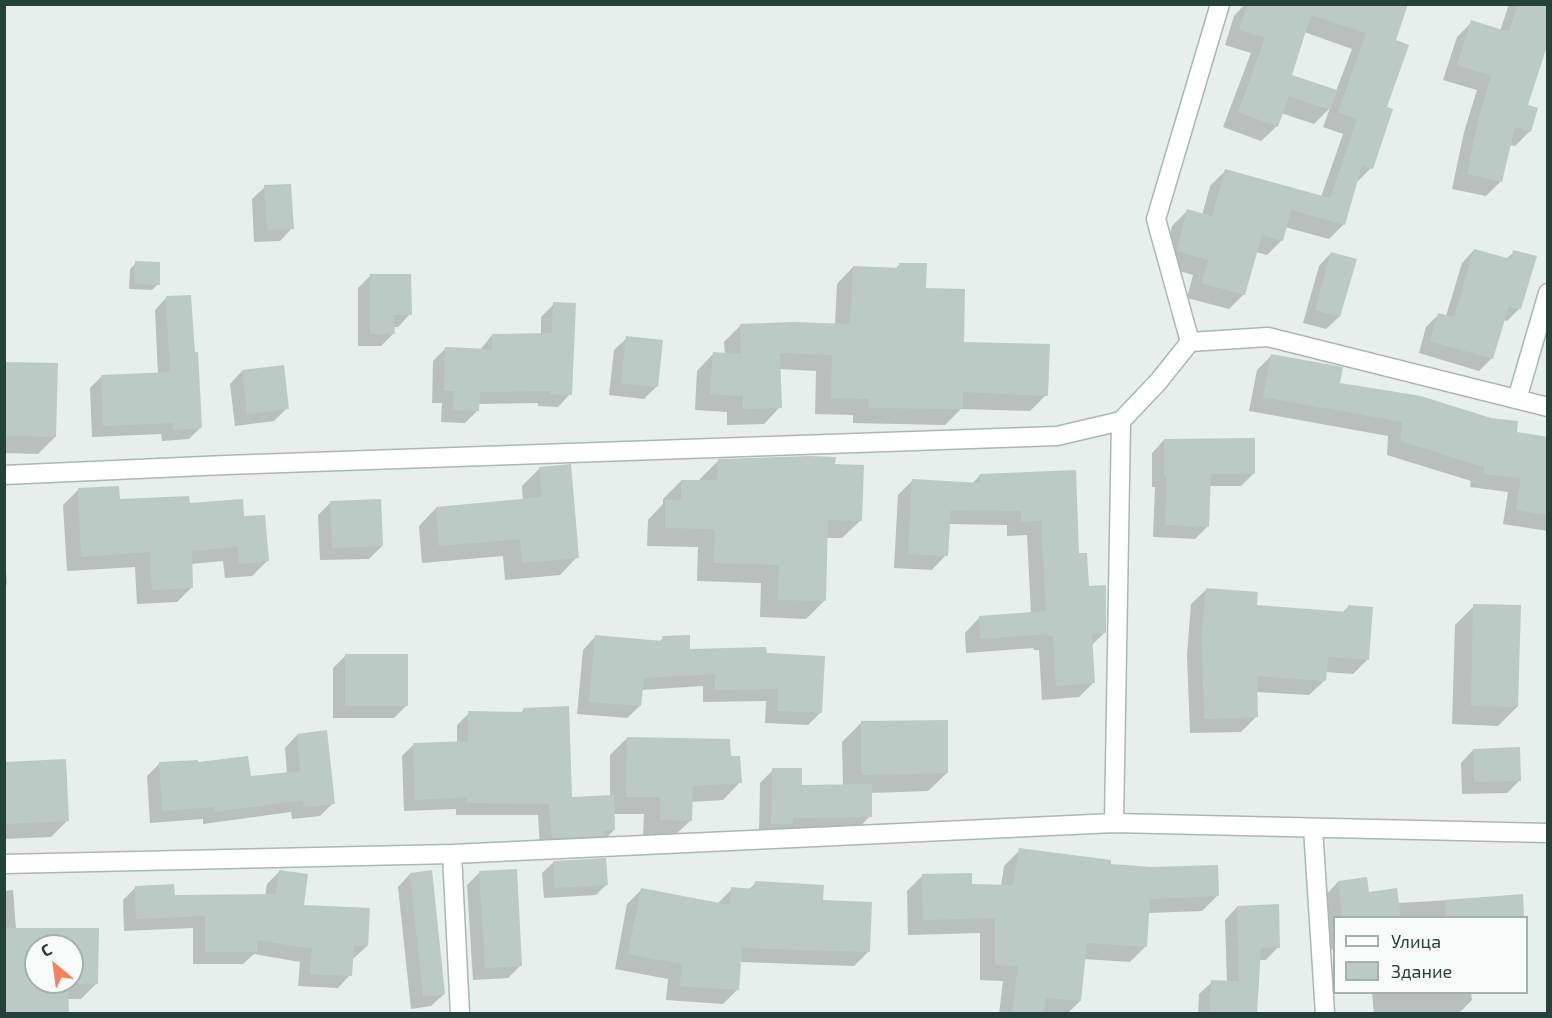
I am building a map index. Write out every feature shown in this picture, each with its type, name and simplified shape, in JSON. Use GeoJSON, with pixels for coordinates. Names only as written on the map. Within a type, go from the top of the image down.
{"type":"FeatureCollection","features":[{"type":"Feature","properties":{"kind":"street"},"geometry":{"type":"LineString","coordinates":[[1190,342],[1156,219],[1220,4]]}},
{"type":"Feature","properties":{"kind":"street"},"geometry":{"type":"LineString","coordinates":[[1517,399],[1548,293]]}},
{"type":"Feature","properties":{"kind":"street"},"geometry":{"type":"LineString","coordinates":[[4,475],[261,463],[1057,436],[1121,421],[1158,382],[1190,342],[1268,337],[1548,407]]}},
{"type":"Feature","properties":{"kind":"street"},"geometry":{"type":"LineString","coordinates":[[1114,824],[1121,421]]}},
{"type":"Feature","properties":{"kind":"street"},"geometry":{"type":"LineString","coordinates":[[4,864],[452,854],[1114,824],[1548,832]]}},
{"type":"Feature","properties":{"kind":"street"},"geometry":{"type":"LineString","coordinates":[[1313,828],[1325,1014]]}},
{"type":"Feature","properties":{"kind":"street"},"geometry":{"type":"LineString","coordinates":[[452,854],[460,1014]]}},
{"type":"Feature","properties":{"kind":"building"},"geometry":{"type":"Polygon","coordinates":[[[1247,4],[1408,4],[1396,40],[1409,45],[1387,107],[1393,109],[1373,169],[1362,165],[1345,225],[1291,210],[1283,241],[1262,235],[1245,295],[1201,283],[1208,260],[1177,251],[1187,209],[1212,216],[1225,169],[1330,198],[1357,119],[1338,112],[1366,33],[1311,15],[1292,75],[1337,90],[1331,110],[1289,96],[1278,127],[1238,112],[1265,38],[1239,30],[1247,4]]]}},
{"type":"Feature","properties":{"kind":"building"},"geometry":{"type":"Polygon","coordinates":[[[1518,4],[1548,4],[1548,43],[1528,105],[1538,108],[1531,132],[1515,127],[1502,182],[1467,174],[1479,116],[1491,76],[1457,65],[1471,20],[1509,32],[1518,4]]]}},
{"type":"Feature","properties":{"kind":"building"},"geometry":{"type":"Polygon","coordinates":[[[291,184],[294,229],[267,230],[264,185],[291,184]]]}},
{"type":"Feature","properties":{"kind":"building"},"geometry":{"type":"Polygon","coordinates":[[[1474,249],[1511,259],[1513,250],[1537,256],[1521,309],[1509,306],[1493,359],[1430,341],[1438,313],[1454,317],[1474,249]]]}},
{"type":"Feature","properties":{"kind":"building"},"geometry":{"type":"Polygon","coordinates":[[[1331,252],[1357,259],[1340,317],[1315,310],[1331,252]]]}},
{"type":"Feature","properties":{"kind":"building"},"geometry":{"type":"Polygon","coordinates":[[[135,261],[160,262],[160,285],[134,284],[135,261]]]}},
{"type":"Feature","properties":{"kind":"building"},"geometry":{"type":"Polygon","coordinates":[[[899,263],[927,263],[926,288],[965,289],[964,342],[1050,344],[1048,396],[963,392],[963,409],[868,408],[869,399],[831,398],[832,355],[780,353],[782,408],[743,409],[743,396],[710,394],[713,352],[741,354],[740,324],[793,322],[850,324],[853,266],[899,268],[899,263]]]}},
{"type":"Feature","properties":{"kind":"building"},"geometry":{"type":"Polygon","coordinates":[[[370,274],[411,274],[412,315],[394,315],[395,334],[370,334],[370,274]]]}},
{"type":"Feature","properties":{"kind":"building"},"geometry":{"type":"Polygon","coordinates":[[[191,295],[195,352],[198,352],[202,428],[173,430],[173,423],[103,426],[101,375],[170,372],[166,296],[191,295]]]}},
{"type":"Feature","properties":{"kind":"building"},"geometry":{"type":"Polygon","coordinates":[[[553,302],[576,303],[572,395],[550,394],[550,391],[480,392],[479,411],[453,410],[454,391],[444,391],[445,347],[492,349],[492,334],[552,333],[553,302]]]}},
{"type":"Feature","properties":{"kind":"building"},"geometry":{"type":"Polygon","coordinates":[[[626,336],[663,340],[658,387],[621,383],[626,336]]]}},
{"type":"Feature","properties":{"kind":"building"},"geometry":{"type":"Polygon","coordinates":[[[1271,354],[1343,367],[1340,383],[1421,396],[1491,418],[1518,421],[1517,432],[1548,437],[1548,515],[1516,510],[1521,478],[1484,474],[1484,467],[1400,441],[1402,422],[1263,397],[1271,354]]]}},
{"type":"Feature","properties":{"kind":"building"},"geometry":{"type":"Polygon","coordinates":[[[4,362],[58,363],[56,437],[4,436],[4,362]]]}},
{"type":"Feature","properties":{"kind":"building"},"geometry":{"type":"Polygon","coordinates":[[[284,365],[289,409],[247,414],[242,370],[284,365]]]}},
{"type":"Feature","properties":{"kind":"building"},"geometry":{"type":"Polygon","coordinates":[[[1255,438],[1255,474],[1211,474],[1209,527],[1165,525],[1167,475],[1164,475],[1164,439],[1255,438]]]}},
{"type":"Feature","properties":{"kind":"building"},"geometry":{"type":"Polygon","coordinates":[[[836,457],[835,464],[864,465],[862,521],[828,520],[826,601],[778,600],[779,565],[714,563],[715,529],[665,528],[665,500],[681,500],[681,480],[717,480],[718,459],[836,457]]]}},
{"type":"Feature","properties":{"kind":"building"},"geometry":{"type":"Polygon","coordinates":[[[571,464],[579,558],[522,563],[520,539],[439,546],[436,507],[542,497],[539,467],[571,464]]]}},
{"type":"Feature","properties":{"kind":"building"},"geometry":{"type":"Polygon","coordinates":[[[1076,470],[1079,553],[1087,553],[1089,586],[1106,585],[1106,633],[1092,634],[1095,683],[1056,686],[1053,636],[1047,634],[980,639],[979,616],[1046,611],[1041,521],[1021,522],[1021,511],[951,510],[948,556],[908,554],[912,479],[980,483],[980,474],[1076,470]]]}},
{"type":"Feature","properties":{"kind":"building"},"geometry":{"type":"Polygon","coordinates":[[[119,486],[120,499],[189,496],[190,503],[243,499],[244,516],[265,515],[269,561],[239,564],[238,547],[192,551],[193,588],[152,590],[150,552],[81,557],[78,488],[119,486]]]}},
{"type":"Feature","properties":{"kind":"building"},"geometry":{"type":"Polygon","coordinates":[[[381,499],[383,546],[332,548],[330,501],[381,499]]]}},
{"type":"Feature","properties":{"kind":"building"},"geometry":{"type":"Polygon","coordinates":[[[1206,588],[1258,592],[1257,605],[1347,612],[1348,605],[1373,607],[1369,660],[1328,657],[1326,681],[1257,676],[1258,717],[1204,719],[1201,641],[1206,588]]]}},
{"type":"Feature","properties":{"kind":"building"},"geometry":{"type":"Polygon","coordinates":[[[1473,604],[1521,605],[1518,707],[1471,706],[1473,604]]]}},
{"type":"Feature","properties":{"kind":"building"},"geometry":{"type":"Polygon","coordinates":[[[595,635],[663,641],[662,636],[690,635],[690,649],[766,647],[767,653],[825,656],[822,713],[777,711],[778,689],[715,690],[715,674],[644,678],[641,706],[589,702],[595,635]]]}},
{"type":"Feature","properties":{"kind":"building"},"geometry":{"type":"Polygon","coordinates":[[[345,654],[408,654],[408,706],[345,706],[345,654]]]}},
{"type":"Feature","properties":{"kind":"building"},"geometry":{"type":"Polygon","coordinates":[[[569,706],[572,797],[614,795],[615,830],[603,831],[604,836],[552,838],[549,804],[467,803],[467,797],[415,800],[413,743],[468,741],[468,711],[524,712],[523,708],[569,706]]]}},
{"type":"Feature","properties":{"kind":"building"},"geometry":{"type":"Polygon","coordinates":[[[948,720],[948,773],[861,775],[861,721],[948,720]]]}},
{"type":"Feature","properties":{"kind":"building"},"geometry":{"type":"Polygon","coordinates":[[[327,730],[335,804],[304,807],[303,800],[215,812],[215,807],[162,811],[159,762],[198,760],[198,762],[248,756],[251,776],[300,771],[297,734],[327,730]]]}},
{"type":"Feature","properties":{"kind":"building"},"geometry":{"type":"Polygon","coordinates":[[[627,737],[730,739],[731,756],[740,756],[742,783],[693,786],[692,821],[660,820],[660,797],[626,797],[627,737]]]}},
{"type":"Feature","properties":{"kind":"building"},"geometry":{"type":"Polygon","coordinates":[[[1520,747],[1521,781],[1474,782],[1473,749],[1520,747]]]}},
{"type":"Feature","properties":{"kind":"building"},"geometry":{"type":"Polygon","coordinates":[[[66,759],[69,821],[4,824],[4,762],[66,759]]]}},
{"type":"Feature","properties":{"kind":"building"},"geometry":{"type":"Polygon","coordinates":[[[772,768],[802,768],[802,785],[872,784],[872,817],[793,818],[793,824],[771,824],[772,768]]]}},
{"type":"Feature","properties":{"kind":"building"},"geometry":{"type":"Polygon","coordinates":[[[1019,848],[1111,860],[1111,864],[1151,867],[1218,865],[1219,896],[1150,899],[1147,947],[1087,943],[1081,1001],[1046,998],[1044,1014],[1012,1012],[1018,966],[995,965],[995,918],[923,920],[922,874],[972,873],[972,884],[1013,885],[1019,848]]]}},
{"type":"Feature","properties":{"kind":"building"},"geometry":{"type":"Polygon","coordinates":[[[606,858],[608,885],[555,888],[553,861],[606,858]]]}},
{"type":"Feature","properties":{"kind":"building"},"geometry":{"type":"Polygon","coordinates":[[[517,869],[522,966],[485,968],[479,871],[517,869]]]}},
{"type":"Feature","properties":{"kind":"building"},"geometry":{"type":"Polygon","coordinates":[[[279,870],[308,874],[304,905],[370,908],[368,946],[354,946],[352,976],[310,974],[312,949],[257,940],[257,952],[205,952],[205,916],[136,919],[135,886],[174,884],[175,895],[276,894],[279,870]]]}},
{"type":"Feature","properties":{"kind":"building"},"geometry":{"type":"Polygon","coordinates":[[[432,870],[445,994],[423,997],[410,873],[432,870]]]}},
{"type":"Feature","properties":{"kind":"building"},"geometry":{"type":"Polygon","coordinates":[[[1367,877],[1369,892],[1397,888],[1401,916],[1342,916],[1338,881],[1367,877]]]}},
{"type":"Feature","properties":{"kind":"building"},"geometry":{"type":"Polygon","coordinates":[[[755,881],[824,885],[823,900],[872,902],[870,952],[742,948],[739,990],[680,986],[682,964],[628,954],[641,888],[730,905],[731,887],[754,889],[755,881]]]}},
{"type":"Feature","properties":{"kind":"building"},"geometry":{"type":"Polygon","coordinates":[[[1523,894],[1524,916],[1446,916],[1445,900],[1523,894]]]}},
{"type":"Feature","properties":{"kind":"building"},"geometry":{"type":"Polygon","coordinates":[[[1279,904],[1280,948],[1261,948],[1257,1014],[1209,1014],[1211,980],[1239,981],[1237,906],[1279,904]]]}},
{"type":"Feature","properties":{"kind":"building"},"geometry":{"type":"Polygon","coordinates":[[[4,928],[99,928],[98,984],[84,984],[84,934],[24,934],[24,994],[68,994],[69,1014],[4,1014],[4,928]]]}}]}
